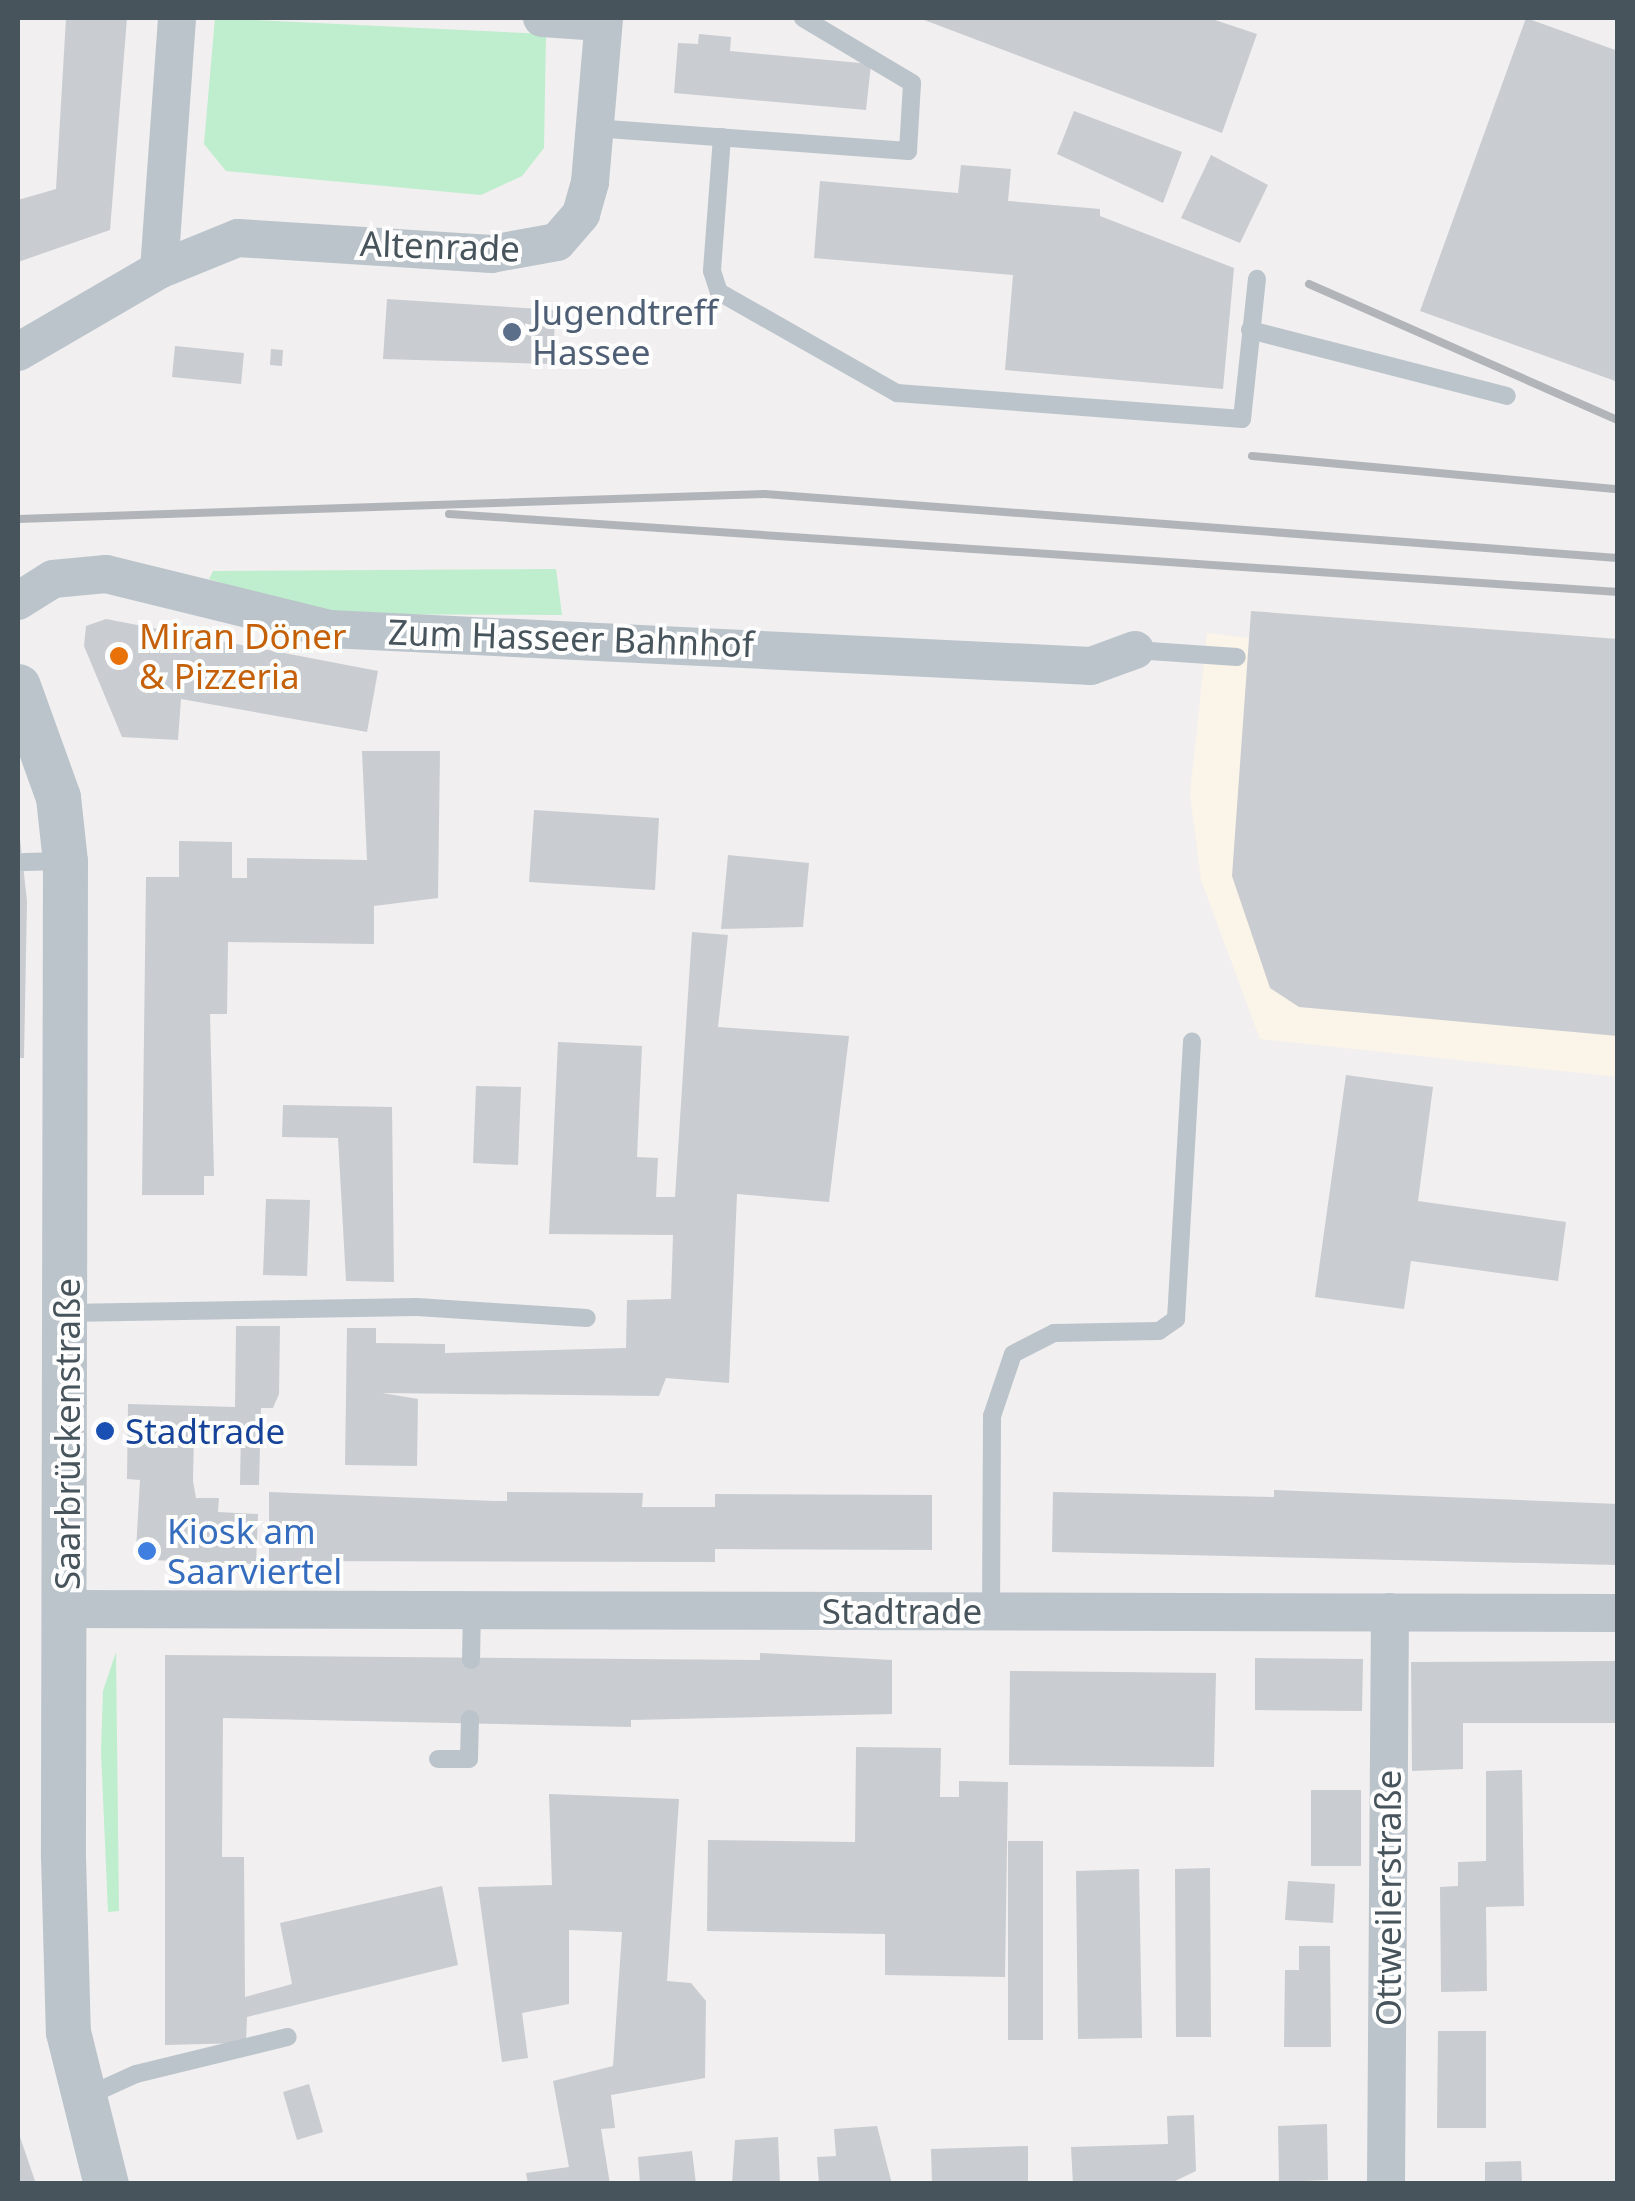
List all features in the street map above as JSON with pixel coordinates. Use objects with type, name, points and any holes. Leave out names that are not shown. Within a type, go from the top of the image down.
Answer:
[{"type":"street","points":[[159,270],[177,18]]},
{"type":"street","name":"Altenrade","points":[[18,352],[159,270],[264,236],[528,254],[557,242],[581,214],[594,128],[603,20],[542,18]]},
{"type":"street","name":"Zum Hasseer Bahnhof","points":[[18,601],[53,579],[106,574],[330,629],[1091,666],[1135,650]]},
{"type":"street","name":"Saarbrückenstraße","points":[[18,686],[58,798],[45,861],[67,1313],[63,1876],[79,2100],[106,2184]]},
{"type":"street","name":"Stadtrade","points":[[66,1609],[1618,1613]]},
{"type":"street","name":"Ottweilerstraße","points":[[1386,2184],[1390,1612]]},
{"type":"lane","points":[[594,128],[908,150],[912,84],[803,18]]},
{"type":"lane","points":[[722,137],[712,271],[719,292],[897,394],[1242,419],[1258,279]]},
{"type":"lane","points":[[1250,330],[1507,396]]},
{"type":"lane","points":[[1135,650],[1237,658]]},
{"type":"lane","points":[[990,1611],[992,1416],[1013,1354],[1054,1333],[1159,1331],[1176,1320],[1192,1041]]},
{"type":"lane","points":[[67,1313],[418,1308],[586,1318]]},
{"type":"lane","points":[[470,1660],[472,1610]]},
{"type":"lane","points":[[438,1760],[469,1759],[470,1720]]},
{"type":"lane","points":[[79,2100],[136,2074],[288,2038]]},
{"type":"shaded area","points":[[1251,611],[1617,639],[1617,1077],[1260,1039],[1201,880],[1190,794],[1207,633],[1249,638]]},
{"type":"green space","points":[[215,18],[546,34],[544,148],[522,176],[481,195],[226,171],[204,144]]},
{"type":"green space","points":[[556,569],[562,615],[324,614],[209,579],[213,571]]},
{"type":"green space","points":[[116,1652],[119,1911],[108,1912],[101,1751],[103,1691]]},
{"type":"building","points":[[66,18],[127,18],[110,230],[18,262],[18,200],[56,189]]},
{"type":"building","points":[[919,18],[1209,18],[1257,34],[1222,133]]},
{"type":"building","points":[[1526,18],[1618,51],[1618,382],[1420,311]]},
{"type":"building","points":[[699,34],[731,37],[730,51],[871,64],[866,110],[674,93],[678,43],[698,44]]},
{"type":"building","points":[[1074,111],[1182,152],[1163,203],[1057,154]]},
{"type":"building","points":[[1211,155],[1268,185],[1240,243],[1181,218]]},
{"type":"building","points":[[961,165],[1011,169],[1008,201],[1100,209],[1100,216],[1234,268],[1223,389],[1005,370],[1013,275],[814,258],[820,181],[958,193]]},
{"type":"building","points":[[387,299],[556,310],[552,364],[383,359]]},
{"type":"building","points":[[175,346],[244,353],[241,384],[172,377]]},
{"type":"building","points":[[271,349],[283,350],[282,366],[270,365]]},
{"type":"building","points":[[1251,611],[1618,639],[1618,1036],[1299,1007],[1270,988],[1232,876]]},
{"type":"building","points":[[106,619],[378,671],[367,732],[181,699],[178,740],[122,737],[84,646],[86,626]]},
{"type":"building","points":[[362,751],[440,751],[438,898],[374,906],[374,944],[228,942],[227,1014],[210,1014],[214,1176],[204,1176],[204,1195],[142,1195],[146,877],[179,877],[179,841],[232,842],[232,878],[247,878],[247,858],[367,860]]},
{"type":"building","points":[[534,810],[659,818],[655,890],[529,882]]},
{"type":"building","points":[[18,821],[27,901],[24,1058],[18,1058]]},
{"type":"building","points":[[728,855],[809,863],[803,927],[721,929]]},
{"type":"building","points":[[692,932],[728,935],[718,1027],[849,1036],[829,1202],[737,1194],[729,1383],[666,1378],[659,1396],[382,1393],[418,1399],[417,1466],[345,1465],[347,1328],[376,1328],[376,1343],[445,1344],[445,1353],[626,1348],[627,1300],[671,1299],[673,1235],[549,1234],[558,1042],[642,1046],[637,1157],[658,1158],[656,1197],[675,1197]]},
{"type":"building","points":[[1346,1075],[1433,1087],[1418,1201],[1566,1222],[1558,1281],[1411,1261],[1404,1309],[1315,1297]]},
{"type":"building","points":[[476,1086],[521,1087],[518,1165],[473,1163]]},
{"type":"building","points":[[283,1105],[392,1107],[394,1282],[346,1281],[338,1138],[282,1137]]},
{"type":"building","points":[[266,1199],[310,1200],[307,1276],[263,1275]]},
{"type":"building","points":[[236,1326],[280,1326],[279,1394],[273,1408],[261,1408],[259,1485],[240,1485],[241,1430],[194,1429],[193,1481],[196,1498],[219,1498],[218,1512],[258,1514],[256,1564],[150,1560],[136,1550],[140,1480],[127,1479],[128,1404],[235,1407]]},
{"type":"building","points":[[1274,1490],[1618,1504],[1618,1565],[1052,1552],[1053,1492],[1274,1497]]},
{"type":"building","points":[[269,1492],[495,1501],[507,1501],[507,1492],[643,1493],[642,1507],[715,1507],[715,1494],[932,1495],[932,1550],[715,1549],[715,1562],[269,1561]]},
{"type":"building","points":[[760,1653],[892,1660],[892,1714],[631,1720],[631,1727],[223,1718],[222,1857],[244,1857],[245,1997],[292,1984],[280,1923],[442,1886],[458,1965],[247,2017],[246,2043],[165,2045],[165,1655],[760,1660]]},
{"type":"building","points":[[1255,1658],[1363,1659],[1362,1711],[1255,1710]]},
{"type":"building","points":[[1618,1661],[1618,1723],[1463,1723],[1463,1769],[1412,1771],[1411,1662]]},
{"type":"building","points":[[1010,1671],[1216,1673],[1214,1767],[1009,1765]]},
{"type":"building","points":[[856,1747],[941,1748],[940,1797],[959,1797],[959,1781],[1008,1782],[1005,1977],[885,1975],[885,1934],[707,1931],[708,1840],[855,1842]]},
{"type":"building","points":[[1522,1770],[1524,1906],[1486,1907],[1487,1991],[1441,1992],[1440,1887],[1458,1886],[1458,1862],[1486,1861],[1486,1771]]},
{"type":"building","points":[[1311,1790],[1361,1790],[1361,1866],[1311,1866]]},
{"type":"building","points":[[549,1794],[679,1799],[667,1981],[691,1983],[706,2001],[705,2078],[611,2095],[615,2128],[601,2129],[610,2184],[528,2184],[526,2173],[569,2167],[553,2081],[613,2066],[622,1932],[569,1930],[569,2004],[522,2013],[528,2058],[502,2062],[478,1887],[552,1885]]},
{"type":"building","points":[[1008,1841],[1043,1841],[1043,2040],[1008,2040]]},
{"type":"building","points":[[1210,1868],[1211,2037],[1176,2037],[1175,1869]]},
{"type":"building","points":[[1139,1869],[1142,2038],[1078,2039],[1076,1871]]},
{"type":"building","points":[[1288,1881],[1335,1884],[1333,1923],[1285,1920]]},
{"type":"building","points":[[1299,1946],[1330,1946],[1331,2047],[1284,2047],[1285,1970],[1299,1970]]},
{"type":"building","points":[[1438,2031],[1486,2031],[1486,2128],[1437,2128]]},
{"type":"building","points":[[309,2084],[323,2132],[297,2140],[283,2092]]},
{"type":"building","points":[[1194,2115],[1196,2171],[1169,2184],[1073,2184],[1071,2147],[1168,2144],[1167,2116]]},
{"type":"building","points":[[1327,2124],[1328,2180],[1279,2182],[1278,2126]]},
{"type":"building","points":[[877,2126],[892,2184],[819,2184],[817,2157],[836,2156],[834,2129]]},
{"type":"building","points":[[18,2131],[36,2184],[18,2184]]},
{"type":"building","points":[[778,2137],[780,2184],[732,2184],[735,2140]]},
{"type":"building","points":[[1028,2146],[1028,2184],[932,2184],[931,2149]]},
{"type":"building","points":[[692,2151],[696,2184],[640,2184],[638,2157]]},
{"type":"building","points":[[1521,2161],[1522,2184],[1485,2184],[1485,2162]]},
{"type":"railway","points":[[1309,284],[1618,420]]},
{"type":"railway","points":[[1252,456],[1618,489]]},
{"type":"railway","points":[[18,519],[765,494],[1618,558]]},
{"type":"railway","points":[[449,514],[1618,592]]},
{"type":"place","name":"Jugendtreff Hassee","points":[[512,332]]},
{"type":"place","name":"Miran Döner & Pizzeria","points":[[119,656]]},
{"type":"place","name":"Stadtrade","points":[[105,1431]]},
{"type":"place","name":"Kiosk am Saarviertel","points":[[147,1551]]}]
